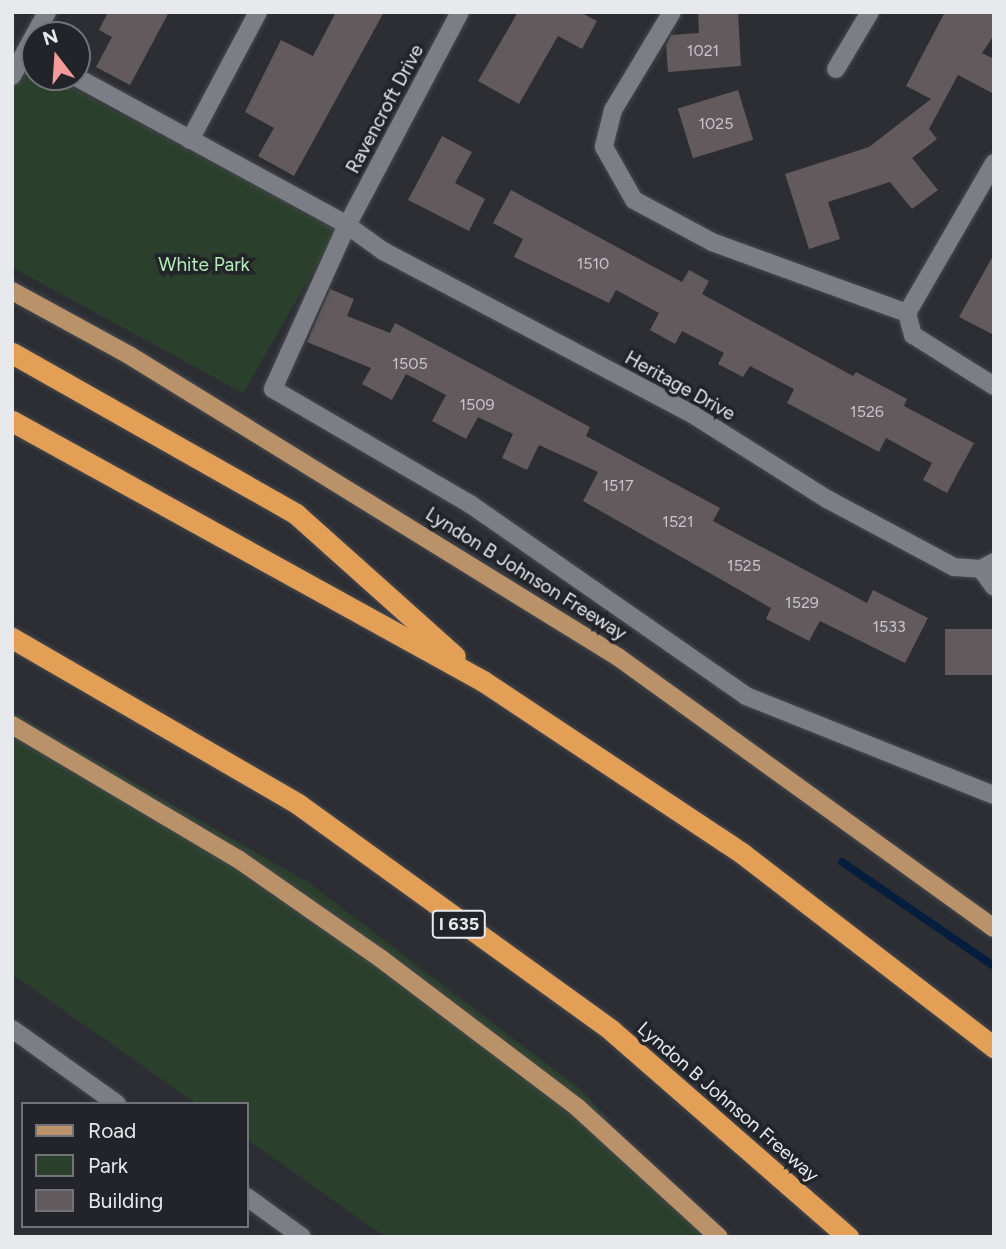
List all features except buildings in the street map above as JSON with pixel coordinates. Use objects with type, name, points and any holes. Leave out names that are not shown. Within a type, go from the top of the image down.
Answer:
[{"type":"highway","points":[[12,353],[296,514],[483,681]]},
{"type":"highway","points":[[12,421],[483,681],[743,854],[994,1047]]},
{"type":"highway","name":"Lyndon B Johnson Freeway","points":[[12,638],[298,804],[611,1030],[848,1237]]},
{"type":"main road","name":"Lyndon B Johnson Freeway","points":[[12,291],[129,355],[618,657],[994,928]]},
{"type":"main road","points":[[12,725],[238,859],[380,958],[578,1108],[719,1237]]},
{"type":"street","points":[[190,140],[258,12]]},
{"type":"street","name":"Ravencroft Drive","points":[[460,12],[347,225],[273,389],[470,504],[746,696],[994,794]]},
{"type":"street","points":[[671,12],[613,110],[604,147],[634,200],[712,242],[906,313]]},
{"type":"street","points":[[836,69],[870,12]]},
{"type":"street","points":[[12,76],[21,57]]},
{"type":"street","name":"Heritage Drive","points":[[91,85],[347,225],[383,251],[692,414],[827,499],[954,567],[988,566]]},
{"type":"street","points":[[994,163],[906,313],[913,335],[994,386]]},
{"type":"street","points":[[988,566],[994,587]]},
{"type":"street","points":[[12,1029],[114,1102]]},
{"type":"street","points":[[248,1198],[302,1237]]},
{"type":"green space","name":"White Park","points":[[21,72],[21,91],[78,91],[337,230],[243,393],[12,267],[12,88]]},
{"type":"green space","points":[[12,712],[309,883],[585,1093],[705,1237],[385,1237],[248,1140],[248,1102],[194,1102],[12,974]]},
{"type":"waterway","points":[[842,862],[994,966]]}]
